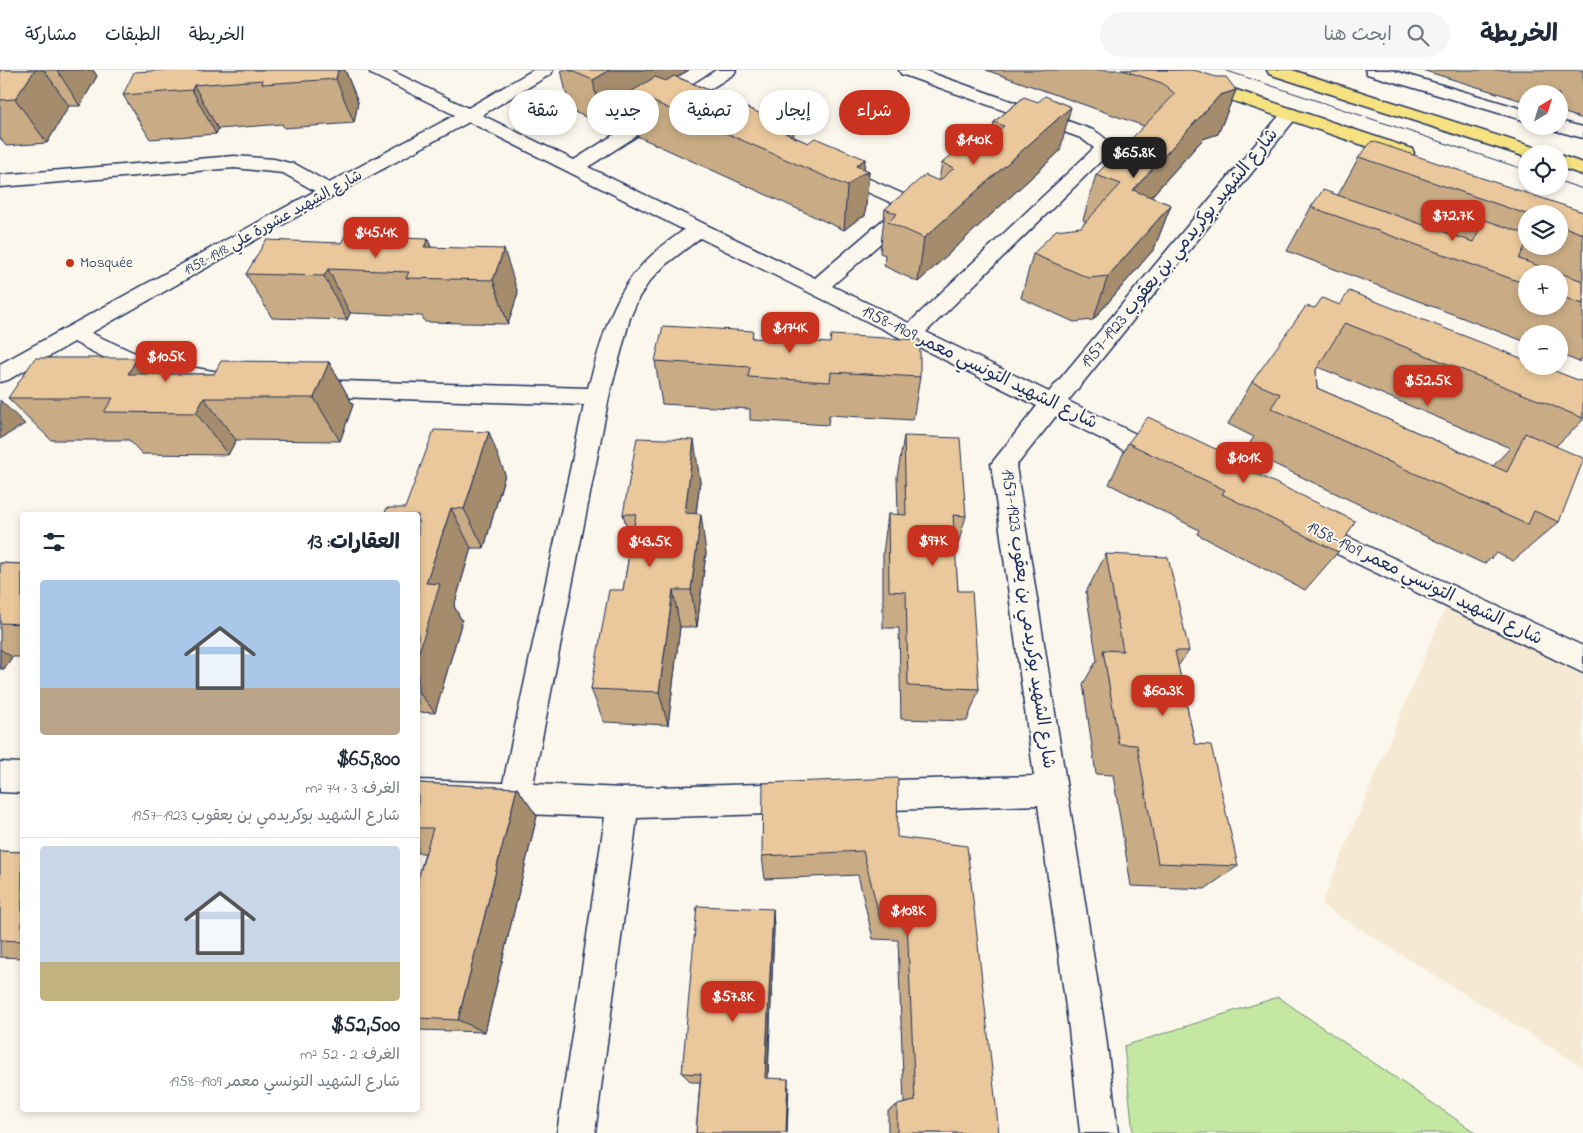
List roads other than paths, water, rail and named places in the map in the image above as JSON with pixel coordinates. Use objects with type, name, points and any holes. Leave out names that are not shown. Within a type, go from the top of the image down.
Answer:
[{"type":"main road","points":[[1160,70],[1422,159]]},
{"type":"main road","points":[[1275,70],[1518,148]]},
{"type":"main road","points":[[1568,164],[1583,169]]},
{"type":"street","name":"شارع الشهيد التونسي معمر 1909-1958","points":[[377,70],[1177,466]]},
{"type":"street","name":"شارع الشهيد عشورة علي 1918-1958","points":[[0,374],[328,191],[469,115],[545,70]]},
{"type":"street","points":[[696,90],[728,70]]},
{"type":"street","points":[[907,70],[1014,117],[1087,134],[1097,140],[1104,148],[911,334]]},
{"type":"street","points":[[1373,70],[1518,114]]},
{"type":"street","points":[[575,167],[669,107]]},
{"type":"street","name":"شارع الشهيد بوكريدمي بن يعقوب 1923-1957","points":[[1099,1133],[1087,1029],[1003,464],[1290,114]]},
{"type":"street","points":[[1568,129],[1583,133]]},
{"type":"street","points":[[813,161],[912,205]]},
{"type":"street","points":[[0,181],[234,162],[274,165],[290,169],[309,178],[328,191]]},
{"type":"street","points":[[817,287],[926,192]]},
{"type":"street","points":[[515,799],[560,571],[598,397],[619,318],[629,296],[642,277],[658,260],[697,230]]},
{"type":"street","points":[[73,332],[126,358],[196,376],[241,382]]},
{"type":"street","points":[[286,387],[598,397]]},
{"type":"street","name":"شارع الشهيد التونسي معمر 1909-1958","points":[[1292,520],[1583,660]]},
{"type":"street","points":[[0,777],[20,778]]},
{"type":"street","points":[[420,795],[623,803],[1052,790]]},
{"type":"street","points":[[576,1133],[623,803]]},
{"type":"tram line","points":[[1224,70],[1518,167]]},
{"type":"tram line","points":[[1568,184],[1583,189]]},
{"type":"place","name":"Mosquée","points":[[70,263]]}]
